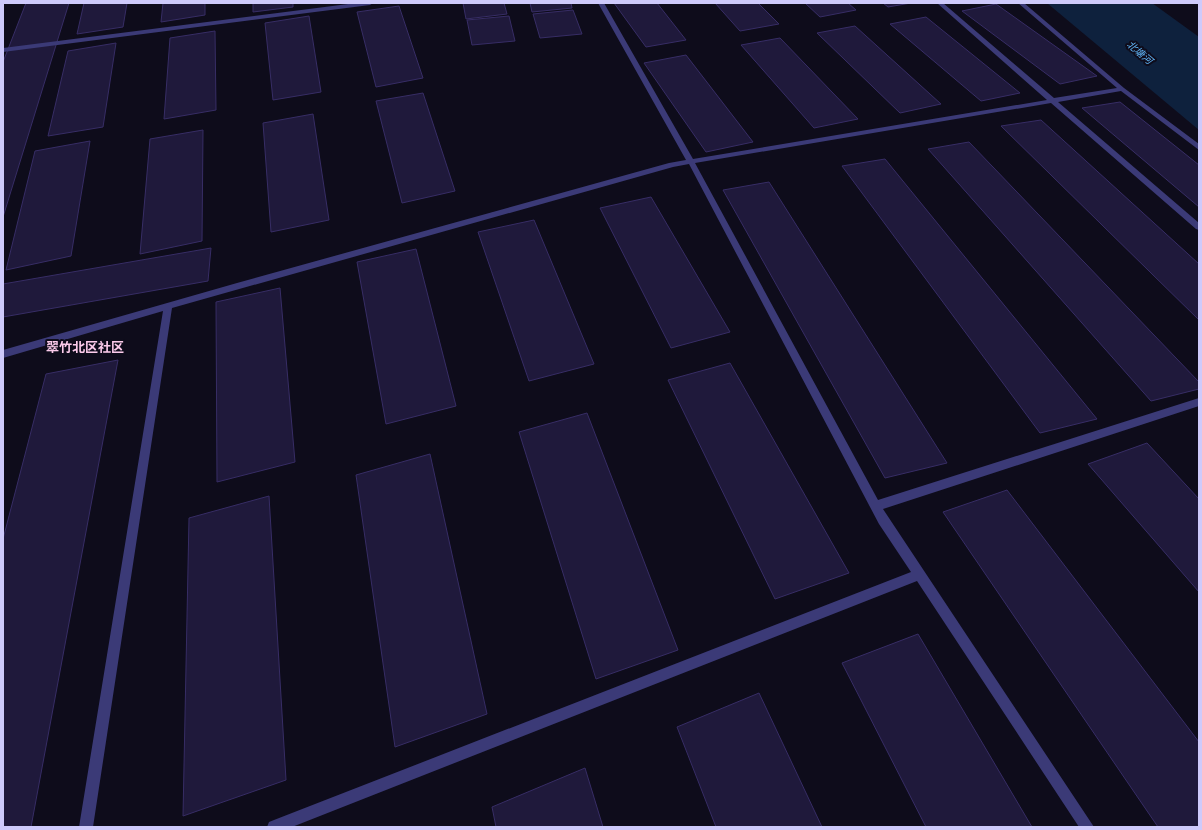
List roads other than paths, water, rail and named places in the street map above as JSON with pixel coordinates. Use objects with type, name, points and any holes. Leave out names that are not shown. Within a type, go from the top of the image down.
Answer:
[{"type":"lane","points":[[3,50],[370,3]]},
{"type":"lane","points":[[601,3],[691,162],[883,520],[1087,827]]},
{"type":"lane","points":[[940,3],[1199,228]]},
{"type":"lane","points":[[1021,3],[1122,89],[1199,148]]},
{"type":"lane","points":[[3,354],[168,306],[665,167],[1122,89]]},
{"type":"lane","points":[[86,827],[168,306]]},
{"type":"lane","points":[[876,506],[1199,402]]},
{"type":"lane","points":[[274,827],[919,574]]},
{"type":"water","name":"北塘河","points":[[1047,3],[1152,3],[1199,37],[1199,130]]},
{"type":"district","name":"翠竹北区社区","points":[[85,347]]}]
